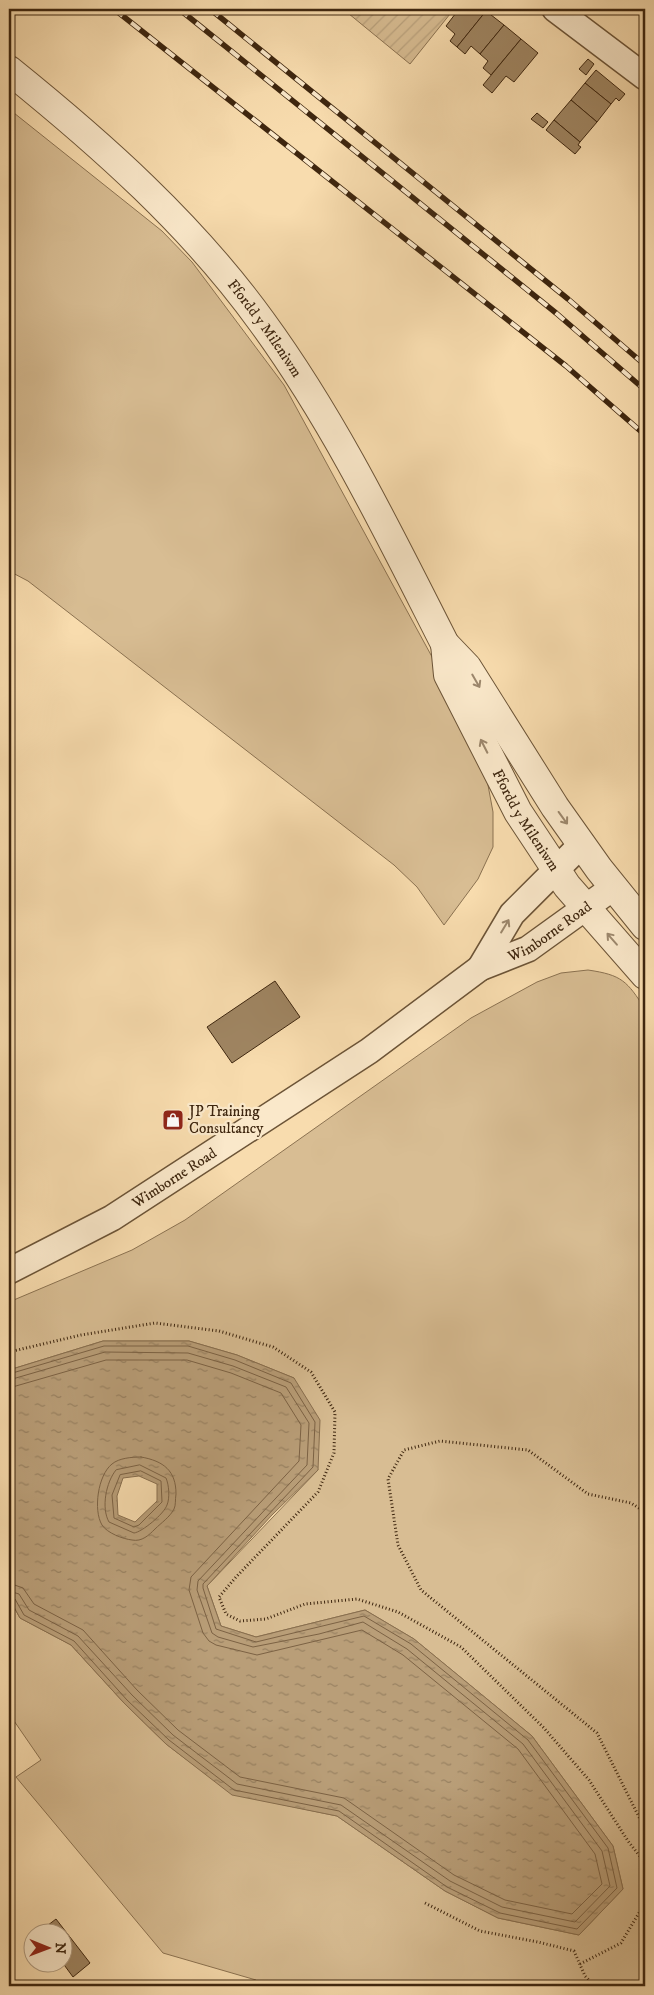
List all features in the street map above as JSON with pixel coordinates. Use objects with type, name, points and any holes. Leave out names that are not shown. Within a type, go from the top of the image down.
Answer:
[{"type":"street","points":[[555,9],[645,77]]},
{"type":"street","name":"Ffordd y Mileniwm","points":[[9,70],[57,108],[139,182],[196,241],[262,322],[305,384],[340,444],[445,644],[467,667],[554,807],[645,926]]},
{"type":"street","name":"Ffordd y Mileniwm","points":[[445,644],[448,675],[518,812],[556,870],[586,908],[645,975]]},
{"type":"street","name":"Wimborne Road","points":[[480,968],[512,914],[582,844]]},
{"type":"street","name":"Wimborne Road","points":[[9,1271],[112,1218],[241,1136],[369,1051],[480,968],[528,949],[614,887]]},
{"type":"path","points":[[9,1352],[81,1335],[155,1323],[219,1331],[273,1347],[311,1372],[335,1412],[334,1453],[318,1492],[219,1597],[226,1614],[240,1621],[266,1620],[305,1604],[357,1599],[398,1612],[461,1647],[544,1728],[590,1780],[628,1841],[645,1863]]},
{"type":"path","points":[[645,1512],[631,1503],[588,1494],[528,1450],[440,1441],[404,1450],[388,1478],[398,1545],[421,1590],[597,1733],[645,1828]]},
{"type":"path","points":[[580,1964],[622,1943],[645,1903]]},
{"type":"path","points":[[425,1904],[480,1931],[574,1951],[585,1976],[595,1986]]},
{"type":"shaded area","points":[[343,9],[454,9],[410,64]]},
{"type":"shaded area","points":[[9,109],[162,231],[192,262],[284,385],[437,666],[485,769],[493,812],[493,847],[478,879],[444,925],[417,887],[394,865],[28,581],[9,571]]},
{"type":"shaded area","points":[[588,970],[609,974],[623,981],[645,1009],[645,1986],[255,1986],[256,1980],[163,1953],[16,1777],[41,1760],[12,1718],[9,1720],[9,1598],[20,1618],[71,1645],[124,1703],[166,1744],[232,1794],[337,1816],[445,1891],[498,1918],[579,1935],[623,1889],[613,1846],[532,1736],[414,1639],[365,1610],[256,1637],[221,1626],[207,1586],[318,1470],[294,1378],[237,1355],[189,1341],[103,1341],[9,1370],[9,1302],[132,1250],[185,1220],[471,1018],[537,982],[561,973]]},
{"type":"water","points":[[103,1341],[189,1341],[237,1355],[294,1378],[320,1420],[318,1470],[272,1515],[207,1586],[221,1626],[256,1637],[365,1610],[414,1639],[532,1736],[613,1846],[623,1889],[579,1935],[498,1918],[445,1891],[337,1816],[232,1795],[166,1744],[124,1703],[71,1645],[20,1618],[9,1598],[9,1370]],"holes":[[[139,1476],[157,1484],[157,1501],[135,1522],[118,1515],[117,1496],[123,1478]]]},
{"type":"building","points":[[459,9],[486,11],[457,47],[450,41],[455,34],[446,26]]},
{"type":"building","points":[[486,11],[504,25],[480,54],[471,46],[465,54],[457,47]]},
{"type":"building","points":[[504,25],[521,39],[491,75],[483,68],[488,61],[480,54]]},
{"type":"building","points":[[521,39],[538,53],[514,82],[506,76],[492,93],[483,85]]},
{"type":"building","points":[[588,59],[594,64],[586,75],[579,69]]},
{"type":"building","points":[[596,70],[625,94],[619,101],[616,98],[611,104],[585,83]]},
{"type":"building","points":[[585,83],[611,104],[597,122],[571,100]]},
{"type":"building","points":[[571,100],[597,122],[580,142],[554,120]]},
{"type":"building","points":[[537,113],[548,122],[543,128],[531,119]]},
{"type":"building","points":[[554,120],[580,142],[578,145],[581,147],[575,154],[546,130]]},
{"type":"building","points":[[275,981],[300,1017],[232,1063],[207,1027]]},
{"type":"building","points":[[72,1940],[90,1963],[73,1977],[69,1972],[72,1972]]},
{"type":"railway","points":[[114,9],[566,366],[645,435]]},
{"type":"railway","points":[[179,9],[556,313],[645,390]]},
{"type":"railway","points":[[210,9],[568,299],[645,365]]},
{"type":"place","name":"JP Training Consultancy","points":[[173,1120]]}]
